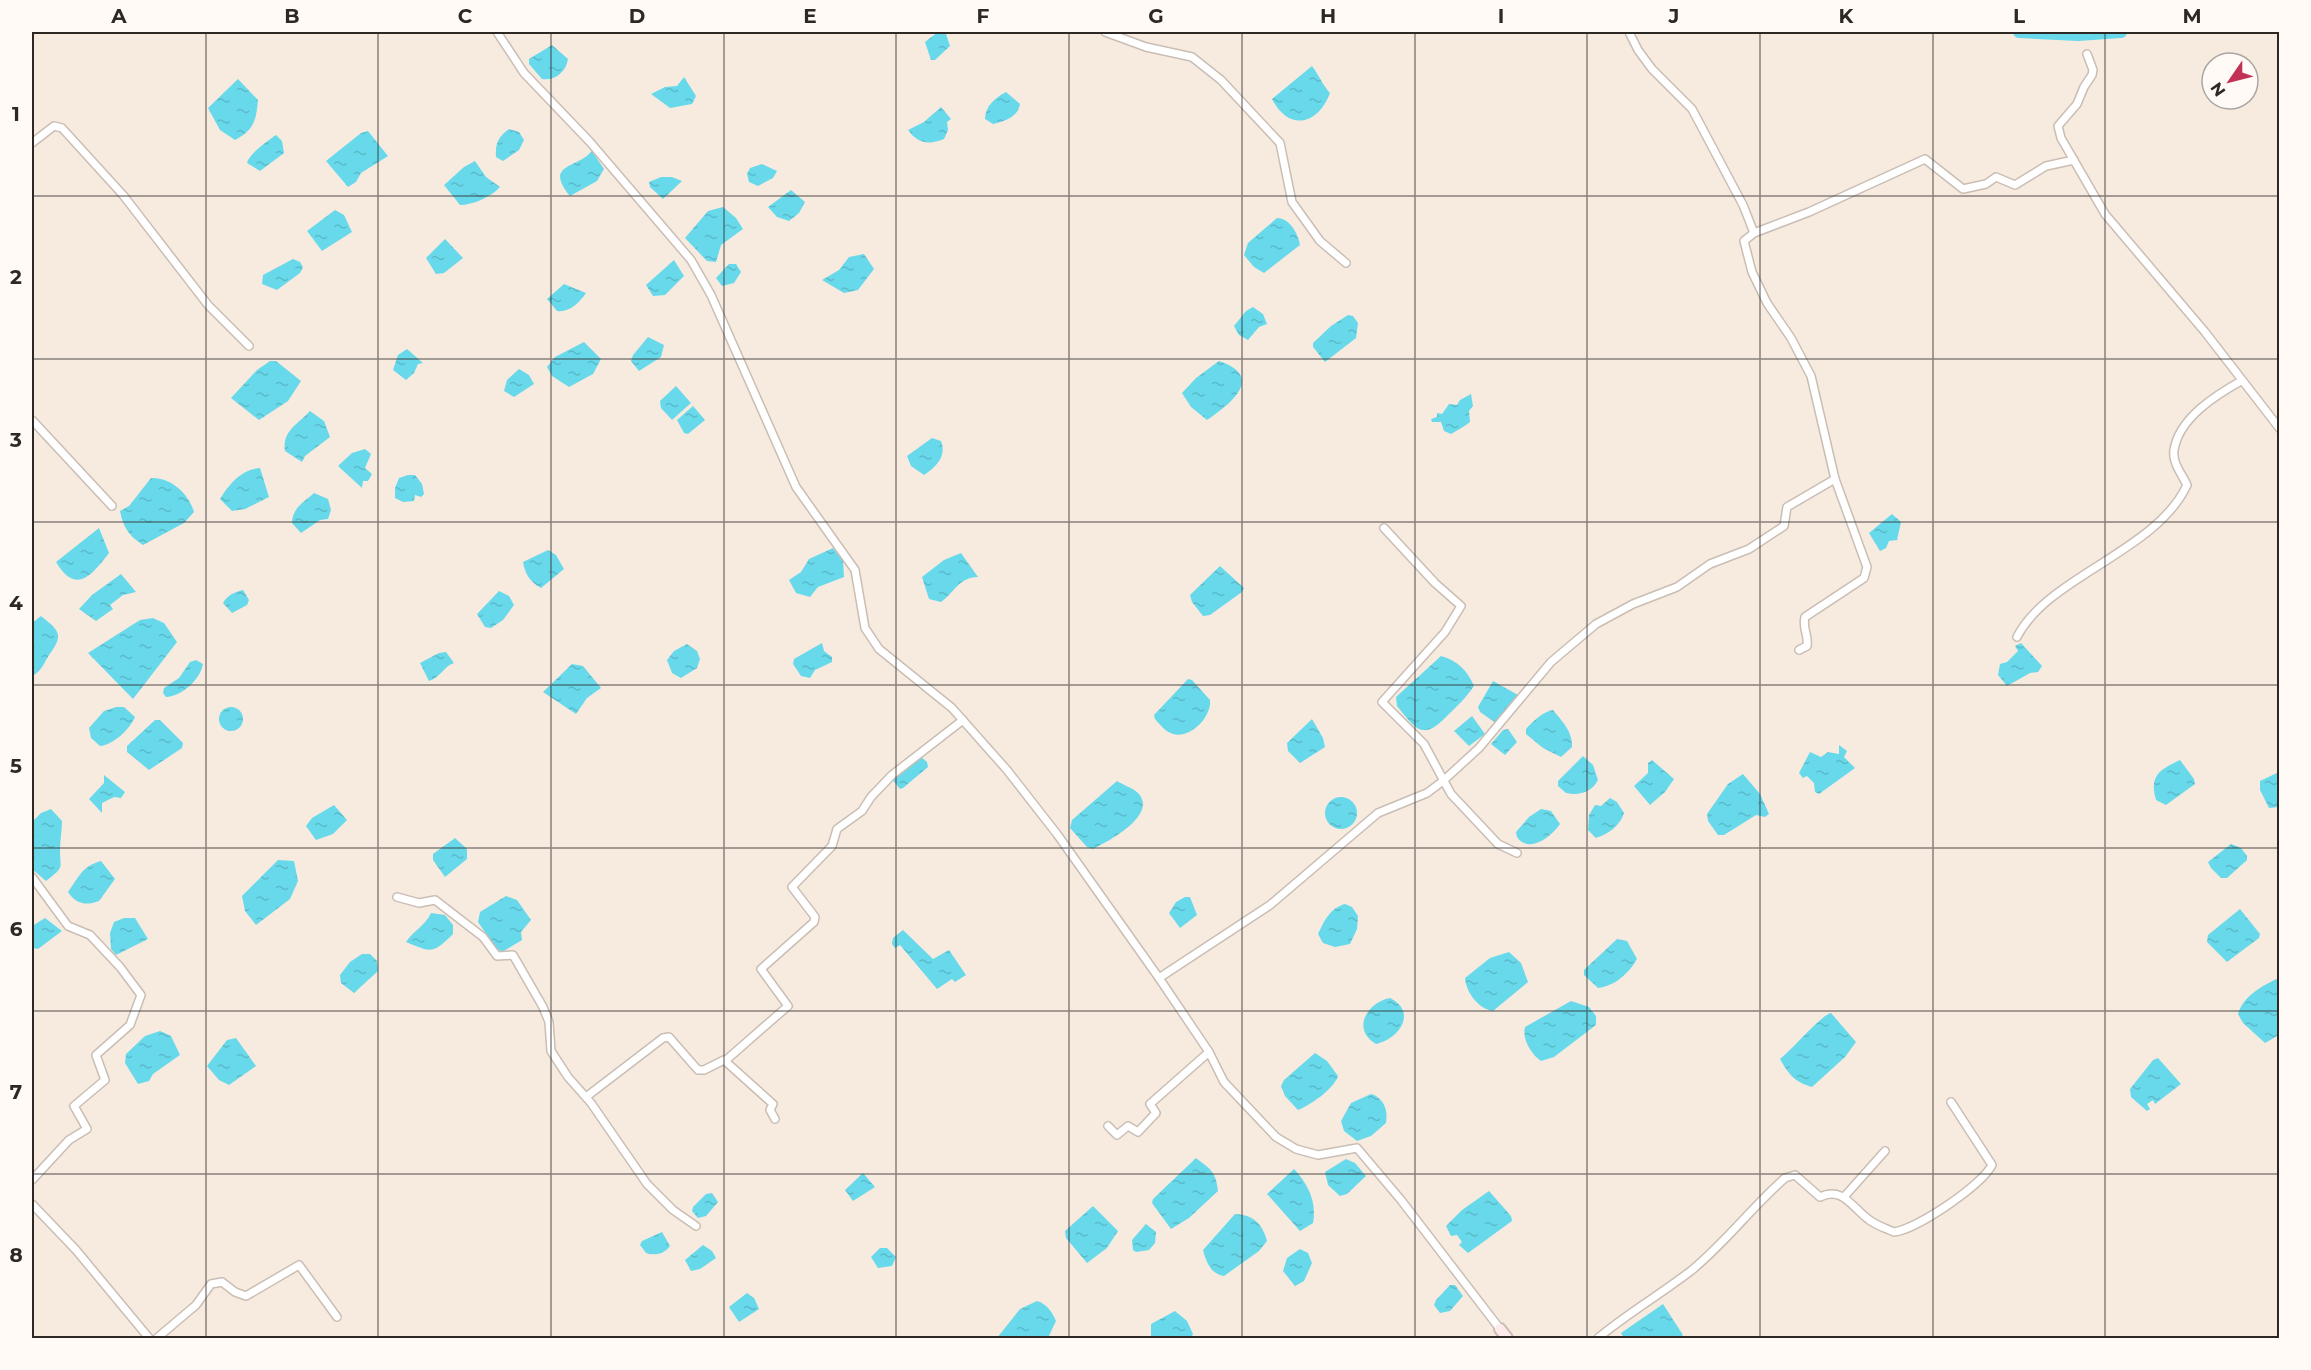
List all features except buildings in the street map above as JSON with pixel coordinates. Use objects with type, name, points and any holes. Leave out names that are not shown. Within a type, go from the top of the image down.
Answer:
[{"type":"street","points":[[497,32],[524,73],[598,150],[691,261],[711,295],[796,487],[855,570],[865,628],[879,649],[952,708],[1007,770],[1057,834],[1159,978],[1209,1052],[1224,1082],[1276,1137],[1296,1149],[1318,1155],[1357,1148],[1401,1200],[1507,1338]]},
{"type":"street","points":[[1105,32],[1146,47],[1192,57],[1221,80],[1280,143],[1292,202],[1320,241],[1346,264]]},
{"type":"street","points":[[1629,32],[1638,50],[1652,69],[1692,109],[1743,205],[1754,233]]},
{"type":"street","points":[[2087,54],[2093,70],[2092,75],[2077,104],[2058,126],[2061,138],[2105,214],[2205,332],[2280,429]]},
{"type":"street","points":[[32,143],[54,126],[62,128],[123,195],[208,305],[249,346]]},
{"type":"street","points":[[1800,650],[1806,646],[1808,639],[1802,628],[1805,617],[1864,578],[1867,567],[1835,479],[1811,376],[1752,272],[1744,242],[1754,233],[1809,212],[1925,159],[1963,189],[1986,184],[1996,177],[2015,185],[2046,166],[2074,160]]},
{"type":"street","points":[[2017,637],[2026,620],[2153,526],[2174,504],[2187,485],[2177,468],[2174,450],[2184,428],[2217,394],[2241,381]]},
{"type":"street","points":[[32,420],[112,506]]},
{"type":"street","points":[[1159,978],[1270,905],[1378,813],[1427,793],[1443,781],[1479,748],[1551,662],[1596,624],[1633,604],[1677,587],[1710,564],[1749,549],[1784,526],[1787,507],[1835,479]]},
{"type":"street","points":[[1384,528],[1461,606],[1445,632],[1382,702],[1424,744],[1450,794],[1498,844],[1517,853]]},
{"type":"street","points":[[586,1097],[663,1038],[669,1037],[678,1044],[700,1071],[720,1061],[725,1061],[789,1006],[761,969],[814,922],[815,917],[792,887],[832,846],[837,830],[862,811],[871,797],[892,775],[963,720]]},
{"type":"street","points":[[32,877],[68,926],[90,935],[120,967],[141,995],[130,1025],[96,1055],[105,1080],[74,1106],[87,1129],[69,1140],[32,1180]]},
{"type":"street","points":[[397,897],[420,903],[435,900],[483,937],[497,956],[513,955],[549,1022],[551,1051],[568,1077],[586,1097],[648,1184],[673,1210],[696,1226]]},
{"type":"street","points":[[1108,1126],[1117,1135],[1128,1126],[1138,1132],[1156,1113],[1150,1104],[1209,1052]]},
{"type":"street","points":[[725,1061],[773,1104],[770,1110],[775,1119]]},
{"type":"street","points":[[1598,1338],[1631,1311],[1658,1295],[1691,1270],[1728,1238],[1785,1178],[1795,1175],[1820,1197],[1829,1193],[1841,1194],[1869,1220],[1897,1232],[1950,1204],[1970,1188],[1992,1165],[1951,1102]]},
{"type":"street","points":[[1844,1197],[1885,1151]]},
{"type":"street","points":[[32,1204],[76,1250],[149,1338]]},
{"type":"street","points":[[157,1338],[196,1305],[211,1284],[222,1282],[235,1293],[246,1296],[299,1265],[304,1267],[317,1292],[337,1317]]},
{"type":"water","points":[[938,32],[946,34],[950,46],[935,60],[931,60],[925,42]]},
{"type":"water","points":[[552,45],[568,59],[567,64],[555,77],[542,79],[529,64],[529,59]]},
{"type":"water","points":[[1312,66],[1330,93],[1325,104],[1311,118],[1295,120],[1279,110],[1272,99]]},
{"type":"water","points":[[684,77],[696,96],[692,104],[670,108],[651,94],[665,87],[677,86]]},
{"type":"water","points":[[238,79],[258,100],[253,124],[235,140],[220,130],[208,108]]},
{"type":"water","points":[[1006,92],[1020,104],[1019,108],[1010,118],[993,124],[985,119],[987,110]]},
{"type":"water","points":[[941,107],[951,119],[947,122],[948,130],[944,139],[933,142],[920,141],[908,130],[924,122]]},
{"type":"water","points":[[509,129],[519,132],[524,140],[519,150],[503,161],[496,157],[496,148],[502,135]]},
{"type":"water","points":[[368,131],[388,156],[361,173],[356,182],[348,187],[326,161],[361,133]]},
{"type":"water","points":[[276,135],[282,141],[284,153],[260,171],[247,163],[248,159],[263,144]]},
{"type":"water","points":[[592,151],[604,169],[597,181],[570,196],[560,178],[562,172]]},
{"type":"water","points":[[475,161],[486,177],[500,187],[481,200],[460,205],[444,185],[464,167]]},
{"type":"water","points":[[762,164],[777,171],[773,178],[758,186],[749,182],[747,174],[750,168]]},
{"type":"water","points":[[661,177],[672,177],[682,181],[663,199],[650,187],[649,182]]},
{"type":"water","points":[[791,190],[805,202],[799,213],[789,221],[777,217],[768,207]]},
{"type":"water","points":[[723,207],[736,218],[743,229],[721,245],[716,262],[707,261],[685,238],[708,211]]},
{"type":"water","points":[[335,210],[344,215],[352,232],[322,251],[307,231]]},
{"type":"water","points":[[1277,218],[1289,224],[1300,245],[1264,273],[1254,267],[1244,255],[1248,243]]},
{"type":"water","points":[[445,239],[463,258],[444,273],[436,274],[426,258]]},
{"type":"water","points":[[864,254],[874,269],[858,290],[844,293],[822,280],[839,270],[849,257]]},
{"type":"water","points":[[293,259],[300,262],[303,267],[300,273],[277,290],[262,284],[263,275]]},
{"type":"water","points":[[674,260],[684,276],[665,295],[653,296],[646,285]]},
{"type":"water","points":[[729,264],[736,264],[741,272],[734,283],[722,286],[716,278]]},
{"type":"water","points":[[564,284],[586,293],[570,309],[557,311],[547,299]]},
{"type":"water","points":[[1253,307],[1263,314],[1267,324],[1259,327],[1248,340],[1239,335],[1234,326],[1246,311]]},
{"type":"water","points":[[1348,315],[1353,316],[1358,323],[1356,338],[1325,362],[1313,347],[1313,343],[1331,326]]},
{"type":"water","points":[[648,337],[664,345],[661,357],[639,371],[631,361],[633,355]]},
{"type":"water","points":[[584,342],[601,359],[593,374],[569,387],[552,376],[547,367],[555,357]]},
{"type":"water","points":[[407,349],[423,363],[418,364],[414,373],[406,380],[393,370],[398,355]]},
{"type":"water","points":[[270,361],[276,361],[301,381],[288,401],[259,420],[231,398],[257,370]]},
{"type":"water","points":[[1219,361],[1233,367],[1240,375],[1242,382],[1233,399],[1207,420],[1191,407],[1182,393],[1196,378]]},
{"type":"water","points":[[519,369],[529,375],[534,384],[514,397],[504,391],[507,380]]},
{"type":"water","points":[[676,386],[691,403],[672,420],[661,408],[660,401]]},
{"type":"water","points":[[1471,394],[1473,406],[1469,411],[1470,422],[1468,424],[1451,434],[1444,431],[1441,422],[1432,422],[1431,419],[1437,417],[1437,413],[1442,414],[1449,404],[1457,405],[1460,400]]},
{"type":"water","points":[[693,406],[705,420],[688,434],[684,433],[677,420]]},
{"type":"water","points":[[310,411],[324,421],[330,437],[305,456],[302,462],[285,451],[285,444],[288,433]]},
{"type":"water","points":[[932,438],[941,441],[943,452],[936,465],[924,475],[911,466],[907,456]]},
{"type":"water","points":[[365,449],[371,454],[365,468],[372,474],[368,481],[363,481],[362,488],[338,466],[352,453]]},
{"type":"water","points":[[260,468],[269,497],[245,509],[232,511],[220,499],[242,474]]},
{"type":"water","points":[[415,475],[422,484],[424,494],[421,497],[415,495],[414,501],[403,502],[395,498],[395,488],[399,478]]},
{"type":"water","points":[[151,478],[165,480],[178,488],[192,505],[194,512],[184,523],[143,545],[127,531],[120,511],[129,506]]},
{"type":"water","points":[[314,493],[328,499],[331,510],[328,519],[320,520],[301,533],[292,523],[294,513]]},
{"type":"water","points":[[1892,514],[1901,522],[1897,540],[1889,541],[1886,548],[1880,551],[1869,533]]},
{"type":"water","points":[[99,528],[109,553],[90,575],[77,580],[70,578],[56,562]]},
{"type":"water","points":[[833,548],[843,561],[844,577],[818,587],[810,597],[796,593],[789,580],[801,572],[809,559]]},
{"type":"water","points":[[548,550],[556,555],[564,569],[541,588],[529,577],[523,562]]},
{"type":"water","points":[[961,553],[978,577],[961,583],[941,602],[929,599],[922,577],[944,560]]},
{"type":"water","points":[[1220,566],[1244,588],[1242,592],[1210,615],[1203,616],[1192,602],[1190,595]]},
{"type":"water","points":[[121,574],[136,592],[123,595],[110,605],[113,609],[96,621],[79,609],[92,595]]},
{"type":"water","points":[[243,590],[249,600],[247,605],[232,613],[223,603],[231,594]]},
{"type":"water","points":[[499,591],[509,596],[514,605],[503,620],[491,628],[485,627],[477,614]]},
{"type":"water","points":[[41,616],[56,630],[58,638],[43,666],[34,675],[32,673],[32,623]]},
{"type":"water","points":[[153,618],[164,623],[177,642],[133,699],[88,653],[140,620]]},
{"type":"water","points":[[822,643],[824,651],[832,657],[832,662],[815,670],[810,678],[801,676],[793,664],[794,659]]},
{"type":"water","points":[[2021,643],[2042,666],[2038,672],[2030,673],[2007,686],[1998,675],[2000,664],[2007,662],[2018,651],[2015,646]]},
{"type":"water","points":[[687,644],[697,651],[700,659],[697,668],[681,678],[672,673],[667,660],[674,651]]},
{"type":"water","points":[[446,652],[454,663],[429,681],[420,663],[439,653]]},
{"type":"water","points":[[1441,656],[1461,667],[1474,686],[1438,725],[1431,729],[1419,729],[1397,706],[1396,697]]},
{"type":"water","points":[[196,660],[203,664],[194,681],[178,694],[166,697],[163,693],[164,688],[179,678],[190,662]]},
{"type":"water","points":[[572,664],[583,666],[601,688],[587,698],[576,714],[543,692]]},
{"type":"water","points":[[1188,679],[1192,680],[1210,700],[1210,706],[1204,719],[1193,730],[1180,735],[1173,734],[1161,726],[1154,715]]},
{"type":"water","points":[[1493,681],[1518,695],[1496,723],[1480,712],[1478,707]]},
{"type":"water","points":[[124,707],[135,717],[120,736],[100,746],[91,738],[89,728],[104,711]]},
{"type":"water","points":[[231,707],[239,711],[243,719],[239,727],[231,731],[223,727],[219,719],[223,711]]},
{"type":"water","points":[[1553,710],[1571,736],[1572,747],[1561,757],[1543,748],[1526,734],[1526,729],[1535,720]]},
{"type":"water","points":[[1472,716],[1485,734],[1469,746],[1454,731]]},
{"type":"water","points":[[1312,719],[1323,738],[1325,747],[1300,763],[1288,751],[1287,743]]},
{"type":"water","points":[[155,720],[160,720],[183,743],[182,748],[149,770],[127,752],[127,746]]},
{"type":"water","points":[[1508,729],[1517,742],[1505,755],[1491,744],[1503,730]]},
{"type":"water","points":[[1839,745],[1847,751],[1844,757],[1855,768],[1819,794],[1815,792],[1814,783],[1807,776],[1803,778],[1799,773],[1810,752],[1821,757],[1828,752],[1839,754]]},
{"type":"water","points":[[920,756],[927,762],[928,767],[900,789],[891,778]]},
{"type":"water","points":[[1583,756],[1593,765],[1598,780],[1592,788],[1585,792],[1566,793],[1558,786],[1558,781]]},
{"type":"water","points":[[1652,760],[1674,779],[1665,792],[1650,805],[1634,786],[1648,773],[1648,763]]},
{"type":"water","points":[[2180,760],[2194,779],[2195,784],[2166,805],[2156,800],[2155,779],[2166,767]]},
{"type":"water","points":[[2279,772],[2279,807],[2269,808],[2260,790],[2260,781]]},
{"type":"water","points":[[1743,774],[1760,794],[1769,814],[1765,817],[1756,815],[1724,835],[1718,835],[1708,821],[1707,814],[1728,784]]},
{"type":"water","points":[[104,775],[125,792],[121,798],[114,797],[102,803],[102,813],[89,799],[104,783]]},
{"type":"water","points":[[1117,781],[1138,793],[1143,801],[1142,810],[1137,819],[1119,834],[1093,849],[1087,847],[1070,828],[1072,820]]},
{"type":"water","points":[[1341,797],[1353,801],[1357,813],[1353,825],[1341,829],[1329,825],[1325,813],[1329,801]]},
{"type":"water","points":[[1610,798],[1617,802],[1624,813],[1620,822],[1613,829],[1596,838],[1588,830],[1589,815],[1595,805],[1601,806]]},
{"type":"water","points":[[334,805],[347,820],[333,834],[316,840],[306,826],[312,818]]},
{"type":"water","points":[[51,809],[62,821],[61,865],[59,870],[46,881],[32,869],[32,822],[41,813]]},
{"type":"water","points":[[1541,809],[1551,811],[1560,824],[1540,842],[1528,844],[1522,842],[1516,832],[1529,817]]},
{"type":"water","points":[[455,838],[467,849],[467,859],[445,877],[433,860],[433,854]]},
{"type":"water","points":[[2231,844],[2241,848],[2247,860],[2227,878],[2221,878],[2208,862]]},
{"type":"water","points":[[278,860],[294,861],[298,881],[290,899],[256,925],[245,911],[242,896]]},
{"type":"water","points":[[101,861],[115,879],[99,901],[86,904],[78,901],[68,892],[85,869]]},
{"type":"water","points":[[506,896],[517,900],[531,920],[521,932],[522,940],[502,952],[496,948],[478,922],[480,912]]},
{"type":"water","points":[[1190,897],[1197,915],[1180,928],[1169,913],[1176,902]]},
{"type":"water","points":[[1345,904],[1352,907],[1358,916],[1357,929],[1350,944],[1335,947],[1323,943],[1318,934],[1323,924],[1331,912]]},
{"type":"water","points":[[2240,909],[2260,934],[2259,938],[2227,962],[2207,942],[2208,935]]},
{"type":"water","points":[[431,913],[445,915],[453,925],[453,934],[440,946],[431,950],[406,942],[426,921]]},
{"type":"water","points":[[45,918],[62,931],[38,949],[32,948],[32,926]]},
{"type":"water","points":[[124,918],[135,918],[148,939],[116,955],[111,949],[110,933],[114,922]]},
{"type":"water","points":[[903,930],[933,959],[949,950],[966,975],[955,982],[952,979],[937,989],[900,945],[895,948],[892,944],[893,938]]},
{"type":"water","points":[[1617,939],[1627,941],[1637,959],[1621,978],[1610,985],[1598,988],[1584,975],[1584,970]]},
{"type":"water","points":[[1509,952],[1521,963],[1528,982],[1493,1011],[1488,1010],[1474,999],[1465,978],[1490,958]]},
{"type":"water","points":[[362,954],[370,954],[377,961],[378,971],[354,993],[341,983],[340,975],[350,962]]},
{"type":"water","points":[[2279,978],[2279,1035],[2265,1043],[2243,1023],[2238,1014],[2249,997]]},
{"type":"water","points":[[1390,998],[1403,1010],[1402,1024],[1392,1037],[1376,1044],[1368,1038],[1364,1031],[1365,1017],[1375,1005]]},
{"type":"water","points":[[1571,1001],[1589,1007],[1596,1016],[1596,1025],[1554,1057],[1541,1061],[1528,1046],[1525,1027]]},
{"type":"water","points":[[1831,1013],[1856,1042],[1845,1057],[1812,1087],[1793,1077],[1780,1059],[1820,1020]]},
{"type":"water","points":[[160,1031],[171,1036],[180,1055],[153,1074],[149,1081],[138,1084],[125,1063],[126,1054],[145,1036]]},
{"type":"water","points":[[236,1038],[256,1066],[229,1085],[219,1080],[207,1066],[227,1040]]},
{"type":"water","points":[[1315,1053],[1327,1061],[1338,1076],[1326,1092],[1298,1110],[1285,1096],[1281,1086],[1284,1080]]},
{"type":"water","points":[[2158,1058],[2181,1084],[2155,1104],[2153,1100],[2147,1104],[2150,1109],[2147,1111],[2131,1097],[2130,1089],[2153,1060]]},
{"type":"water","points":[[1371,1094],[1379,1098],[1384,1105],[1386,1123],[1371,1136],[1357,1141],[1344,1131],[1341,1121],[1351,1103]]},
{"type":"water","points":[[1196,1158],[1212,1171],[1218,1191],[1189,1218],[1171,1229],[1152,1203],[1153,1199]]},
{"type":"water","points":[[1346,1159],[1355,1163],[1366,1176],[1347,1194],[1340,1196],[1328,1185],[1325,1172]]},
{"type":"water","points":[[1294,1169],[1307,1187],[1314,1208],[1313,1223],[1300,1231],[1267,1194]]},
{"type":"water","points":[[863,1173],[875,1187],[853,1201],[845,1190]]},
{"type":"water","points":[[1489,1191],[1511,1216],[1512,1221],[1468,1253],[1459,1245],[1462,1242],[1457,1235],[1451,1236],[1446,1226],[1462,1210]]},
{"type":"water","points":[[712,1193],[718,1202],[706,1216],[698,1218],[692,1211],[693,1207],[706,1194]]},
{"type":"water","points":[[1093,1206],[1118,1231],[1107,1248],[1087,1263],[1066,1238],[1065,1231]]},
{"type":"water","points":[[1235,1214],[1247,1216],[1256,1221],[1267,1241],[1259,1251],[1224,1276],[1219,1275],[1207,1263],[1203,1250]]},
{"type":"water","points":[[1146,1224],[1156,1232],[1155,1243],[1149,1250],[1136,1252],[1133,1250],[1132,1240]]},
{"type":"water","points":[[662,1232],[670,1246],[660,1254],[646,1253],[640,1245],[642,1241]]},
{"type":"water","points":[[703,1245],[712,1251],[716,1258],[700,1269],[691,1271],[685,1260]]},
{"type":"water","points":[[880,1248],[887,1248],[896,1257],[892,1266],[878,1268],[871,1257]]},
{"type":"water","points":[[1300,1249],[1308,1253],[1312,1263],[1304,1281],[1295,1286],[1283,1271],[1287,1258]]},
{"type":"water","points":[[1450,1285],[1455,1285],[1463,1296],[1450,1311],[1440,1313],[1434,1305]]},
{"type":"water","points":[[747,1293],[754,1298],[759,1309],[739,1322],[729,1307]]},
{"type":"water","points":[[1037,1301],[1049,1309],[1056,1321],[1048,1338],[997,1338],[1020,1309]]},
{"type":"water","points":[[1663,1304],[1683,1335],[1679,1338],[1624,1338],[1621,1333]]},
{"type":"water","points":[[1175,1311],[1187,1321],[1193,1334],[1191,1338],[1151,1338],[1151,1324]]},
{"type":"waterway","points":[[2019,32],[2078,35],[2121,32]]}]
